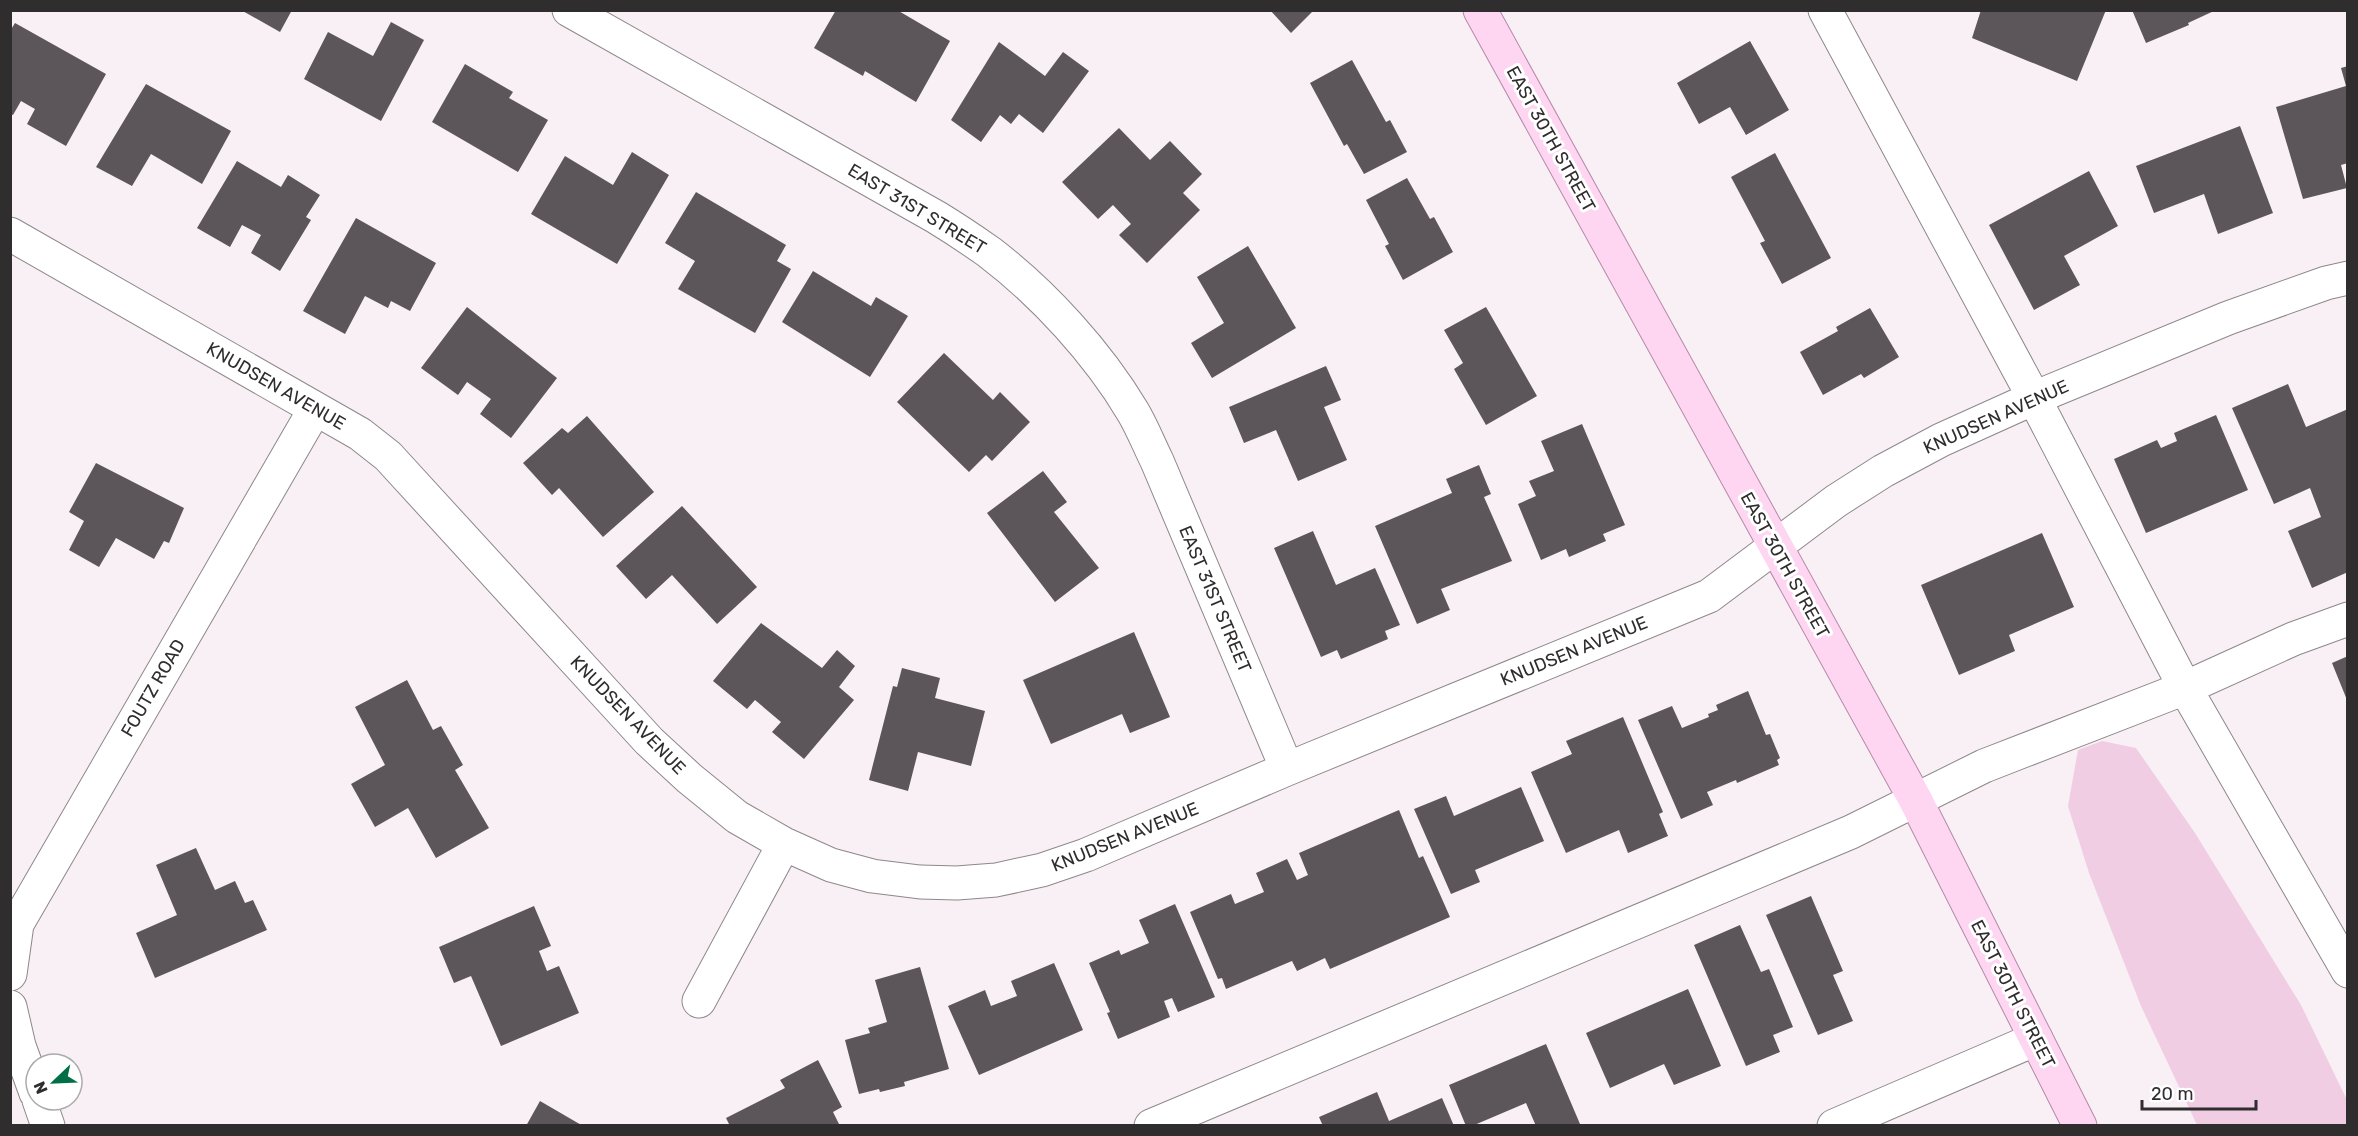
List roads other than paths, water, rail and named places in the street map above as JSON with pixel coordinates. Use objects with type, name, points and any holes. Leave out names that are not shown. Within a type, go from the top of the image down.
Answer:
[{"type":"main road","name":"EAST 30TH STREET","points":[[1480,10],[1774,547],[1915,799],[2080,1125]]},
{"type":"street","name":"EAST 31ST STREET","points":[[569,10],[936,217],[989,252],[1064,322],[1104,369],[1138,422],[1157,461],[1287,769]]},
{"type":"street","points":[[1825,10],[2034,398],[2185,688],[2348,971]]},
{"type":"street","name":"KNUDSEN AVENUE","points":[[10,234],[360,434],[388,456],[649,741],[689,778],[737,817],[784,844],[831,865],[872,876],[920,882],[996,880],[1042,870],[1086,855],[1287,769],[1709,596],[1836,501],[1883,471],[1941,440],[2034,398],[2228,318],[2317,286],[2348,278]]},
{"type":"street","name":"FOUTZ ROAD","points":[[10,974],[16,924],[315,409]]},
{"type":"street","points":[[1151,1125],[1851,832],[1984,766],[2185,688],[2293,639],[2348,619]]},
{"type":"street","points":[[699,1001],[784,844]]},
{"type":"street","points":[[10,1007],[24,1060]]},
{"type":"street","points":[[1834,1125],[2036,1039]]}]
